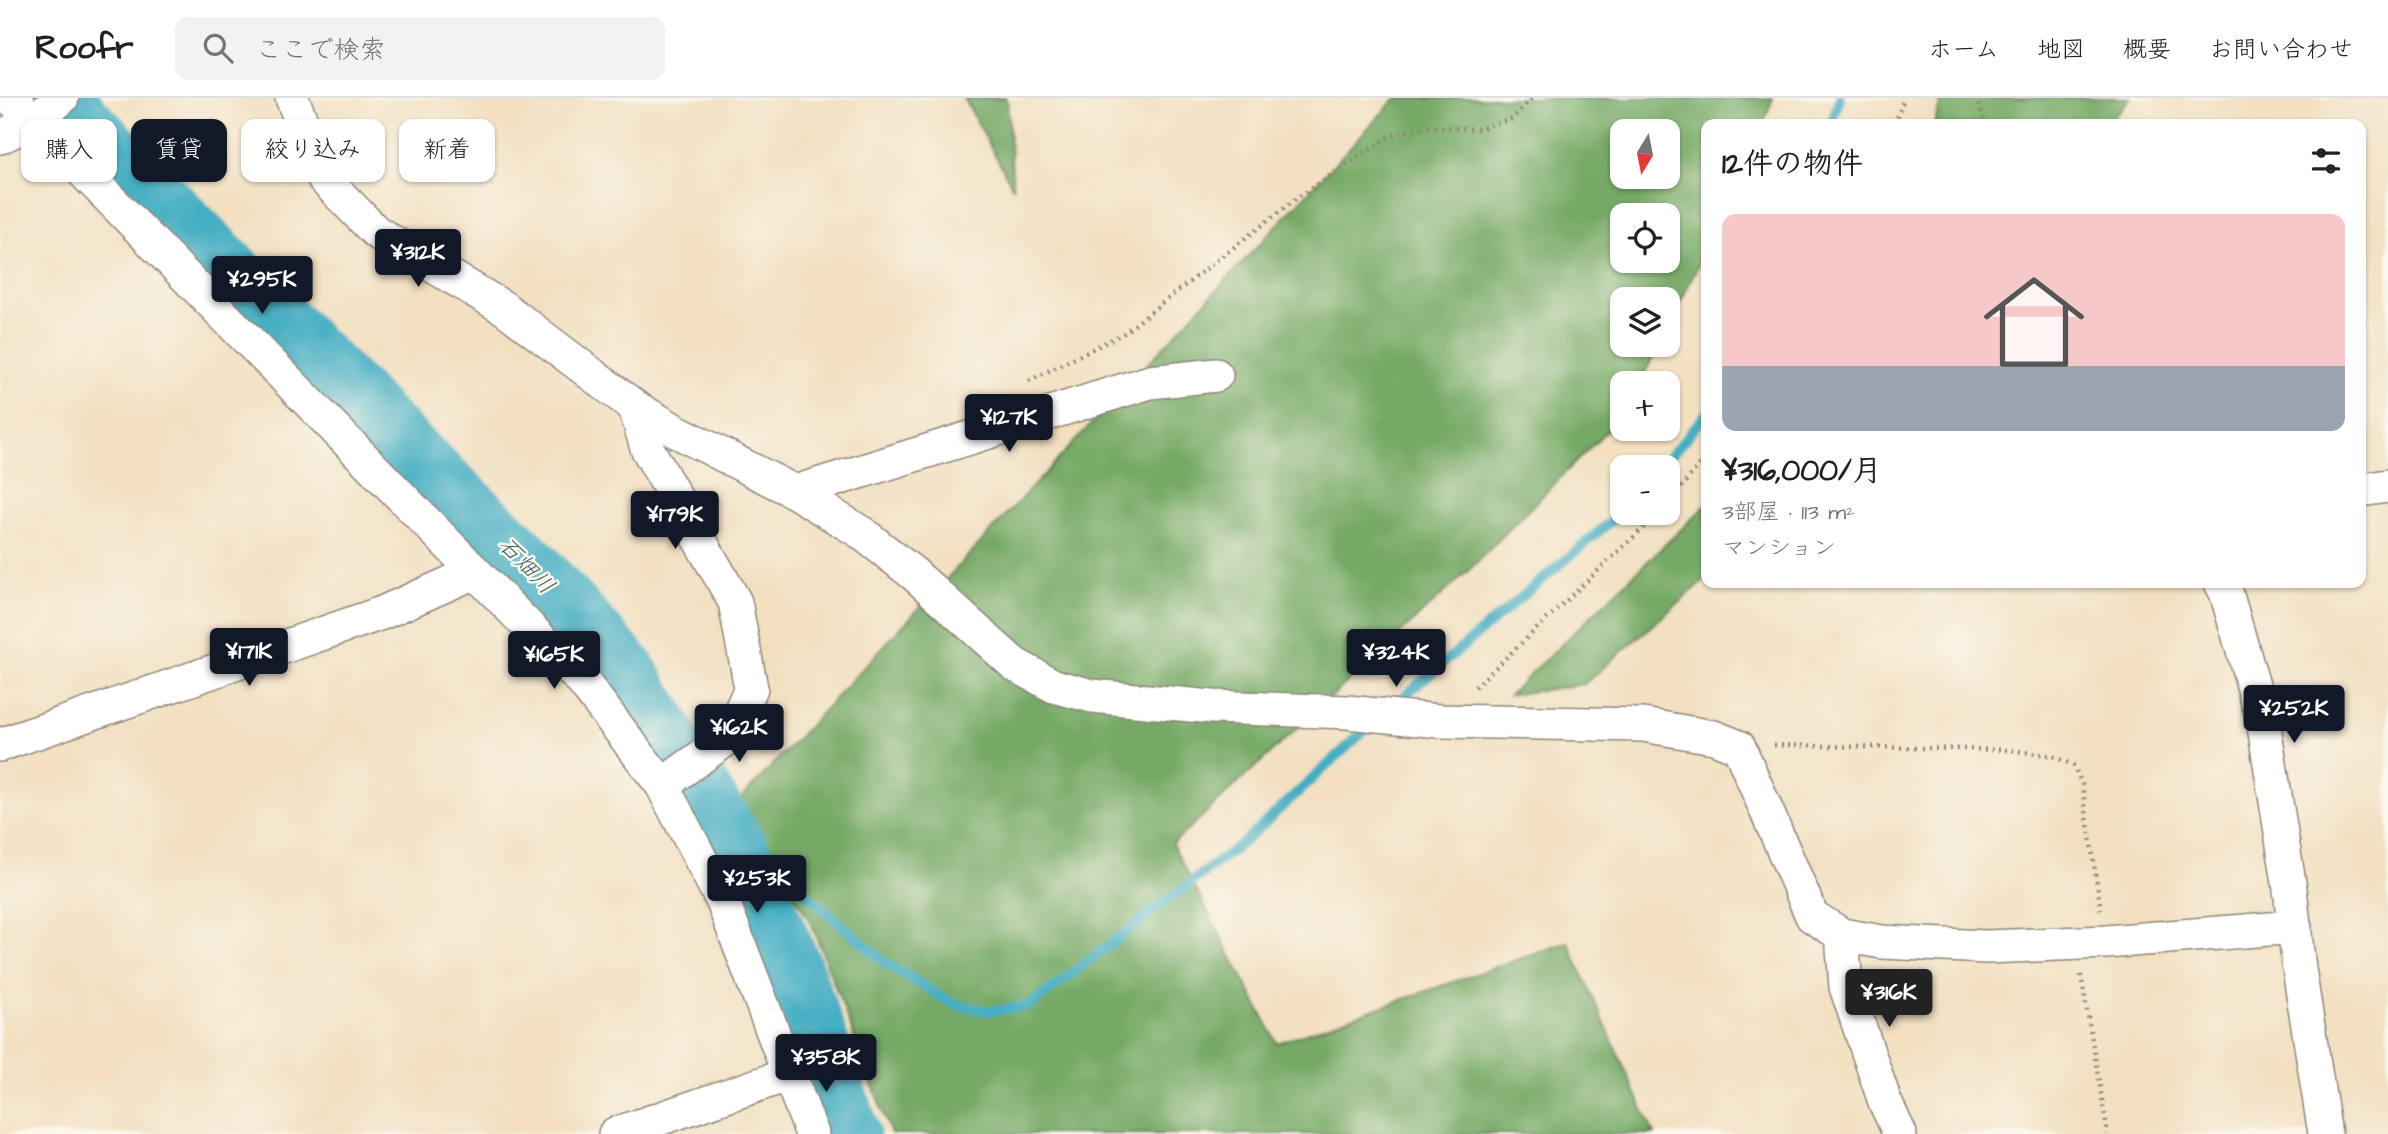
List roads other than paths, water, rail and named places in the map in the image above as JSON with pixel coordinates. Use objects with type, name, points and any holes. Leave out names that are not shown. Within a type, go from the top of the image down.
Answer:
[{"type":"street","points":[[292,98],[324,179],[376,232],[504,308],[635,407],[795,492],[862,533],[914,574],[1014,664],[1054,686],[1092,696],[1213,707],[1347,712],[1438,721],[1643,725],[1714,737],[1739,747],[1812,916],[1842,935],[1882,942],[1986,947],[2090,943],[2295,927]]},
{"type":"street","points":[[0,137],[39,107],[475,572],[583,682],[662,785],[723,902],[813,1134]]},
{"type":"street","points":[[795,492],[1150,382],[1216,375]]},
{"type":"street","points":[[635,407],[647,447],[735,602],[751,688],[727,738],[662,785]]},
{"type":"street","points":[[2366,488],[2388,486]]},
{"type":"street","points":[[0,745],[382,613],[475,572]]},
{"type":"street","points":[[2224,588],[2263,720],[2325,1134]]},
{"type":"street","points":[[1842,935],[1846,987],[1885,1102],[1899,1134]]},
{"type":"street","points":[[615,1134],[790,1073]]},
{"type":"waterway","name":"石畑川","points":[[58,98],[408,451],[528,564],[625,671],[741,857],[792,970],[849,1134]]},
{"type":"waterway","points":[[1833,119],[1840,98]]},
{"type":"waterway","points":[[1671,455],[1701,420]]},
{"type":"waterway","points":[[1389,709],[1610,522]]},
{"type":"waterway","points":[[741,857],[804,892],[888,965],[954,1004],[988,1011],[1029,1006],[1245,841],[1374,722]]}]
